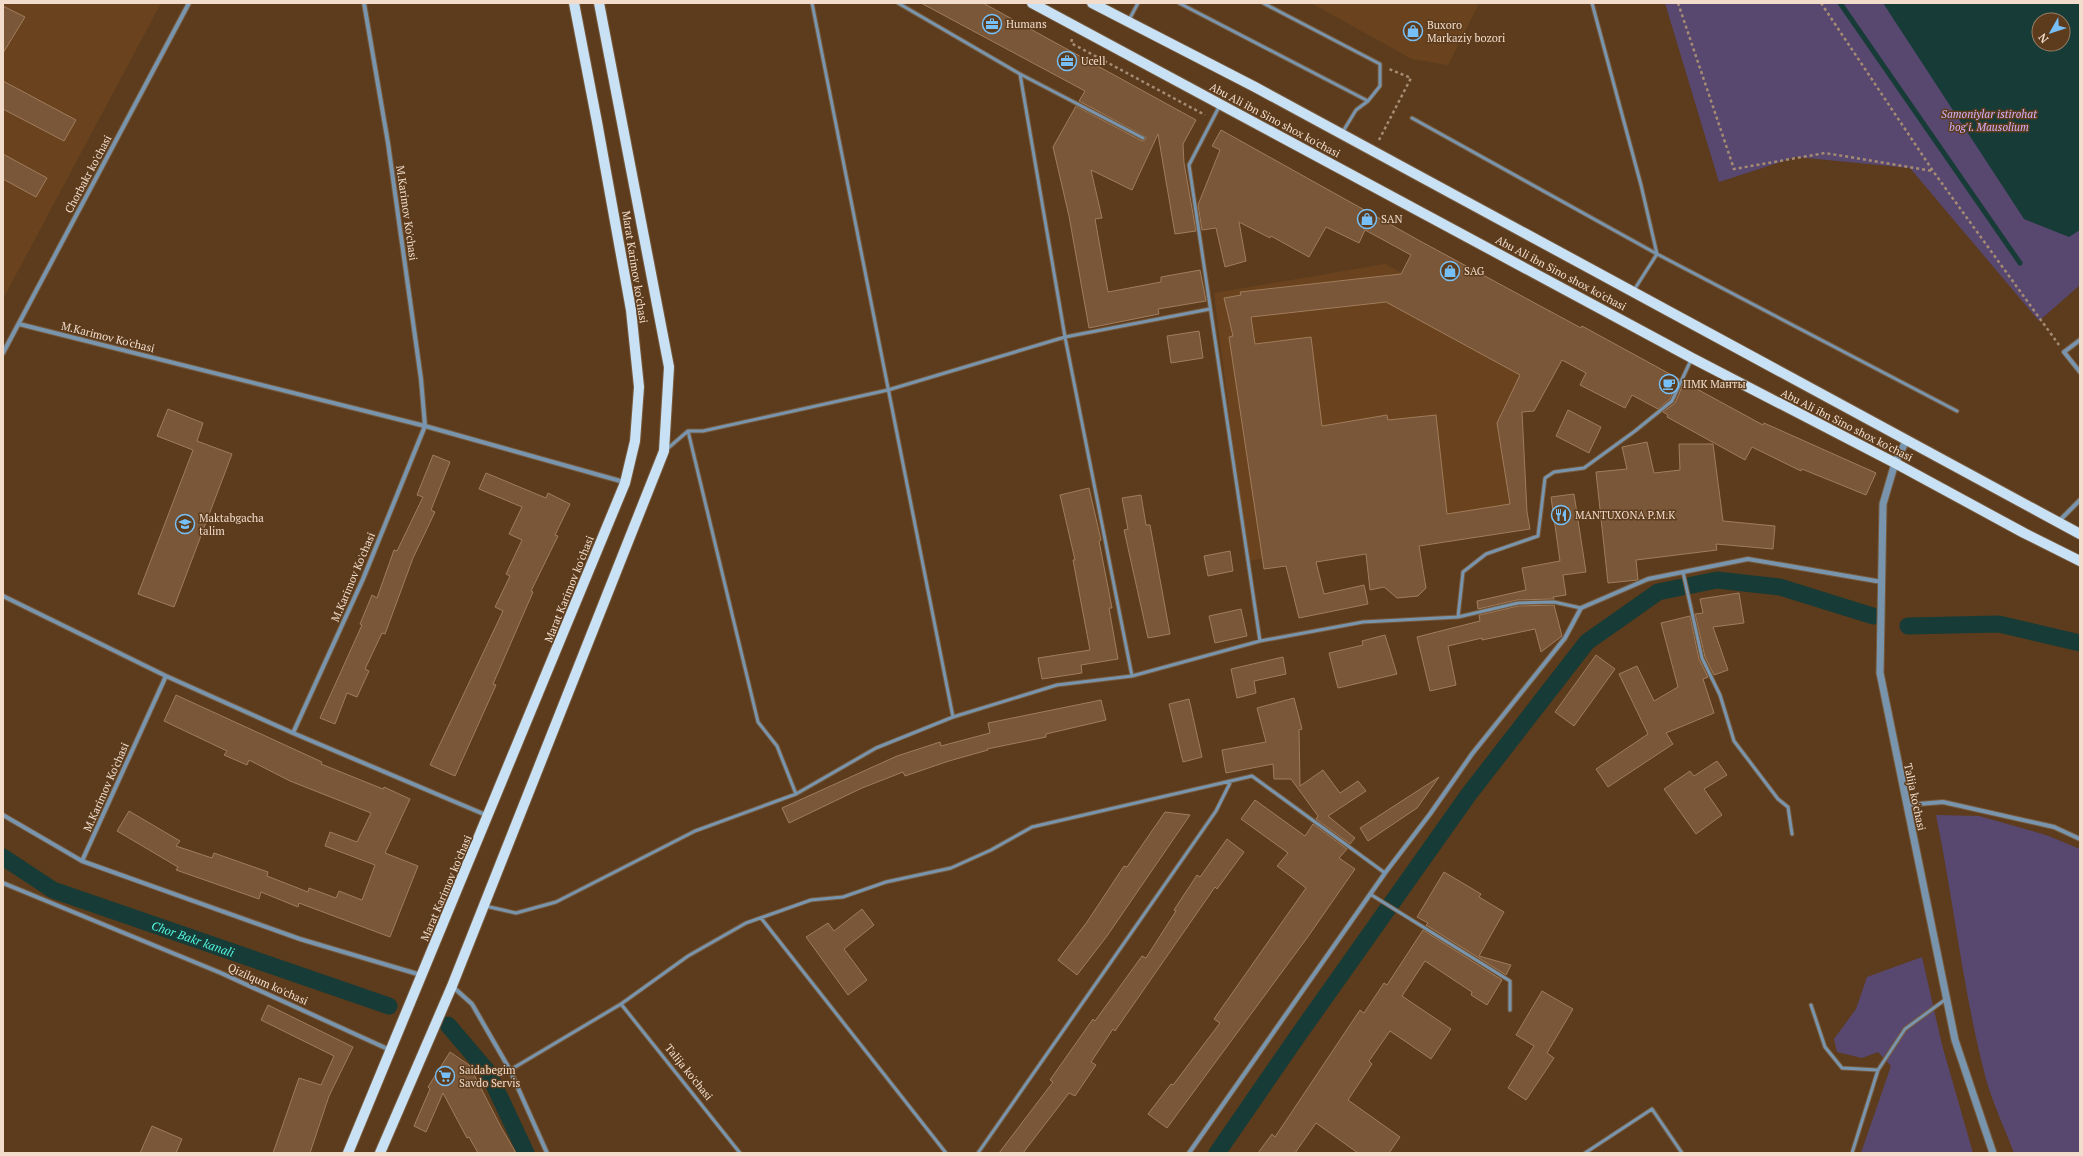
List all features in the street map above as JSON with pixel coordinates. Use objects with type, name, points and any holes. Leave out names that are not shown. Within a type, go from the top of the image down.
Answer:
[{"type":"main road","name":"Marat Karimov ko'chasi","points":[[348,1153],[489,816],[625,483],[636,441],[639,387],[633,325],[574,3]]},
{"type":"main road","name":"Marat Karimov ko'chasi","points":[[380,1153],[452,986],[664,451],[669,367],[599,3]]},
{"type":"main road","name":"Abu Ali ibn Sino shox ko'chasi","points":[[1032,3],[1692,358],[1895,463],[1998,520],[2080,561]]},
{"type":"main road","name":"Abu Ali ibn Sino shox ko'chasi","points":[[1092,3],[1373,151],[2080,534]]},
{"type":"street","name":"Chorbakr ko'chasi","points":[[3,353],[189,3]]},
{"type":"street","name":"M.Karimov Ko'chasi","points":[[293,733],[363,579],[425,426],[421,379],[388,143],[364,3]]},
{"type":"street","name":"M.Karimov Ko'chasi","points":[[19,324],[425,426],[625,483]]},
{"type":"street","points":[[2080,340],[2064,352],[2080,372]]},
{"type":"street","name":"Talija ko'chasi","points":[[1906,441],[1895,463],[1883,504],[1880,673],[1905,805],[1955,1040],[1993,1153]]},
{"type":"street","points":[[2058,523],[2080,500]]},
{"type":"street","points":[[1189,1153],[1385,873],[1430,814],[1472,754],[1565,638],[1581,608],[1648,579],[1748,559],[1882,582]]},
{"type":"street","points":[[3,596],[166,676],[293,733],[489,816]]},
{"type":"street","name":"M.Karimov Ko'chasi","points":[[82,861],[166,676]]},
{"type":"street","points":[[1905,805],[1943,802],[2054,828],[2080,838]]},
{"type":"street","points":[[3,815],[82,861],[300,939],[422,976]]},
{"type":"street","name":"Qizilqum ko'chasi","points":[[3,883],[221,973],[391,1050]]},
{"type":"street","points":[[452,986],[472,1004],[510,1070],[548,1153]]},
{"type":"lane","points":[[812,3],[953,717]]},
{"type":"lane","points":[[898,3],[1020,74],[1143,138]]},
{"type":"lane","points":[[1128,22],[1138,3]]},
{"type":"lane","points":[[1179,3],[1368,101]]},
{"type":"lane","points":[[1263,3],[1380,64],[1380,86],[1368,101],[1356,110],[1341,134]]},
{"type":"lane","points":[[1592,3],[1641,185],[1657,254],[1632,292]]},
{"type":"lane","points":[[1020,74],[1065,337],[1132,676]]},
{"type":"lane","points":[[1220,104],[1189,165],[1260,640]]},
{"type":"lane","points":[[1412,118],[1657,254],[1957,411]]},
{"type":"lane","points":[[664,451],[688,431],[702,431],[888,390],[1065,337],[1210,309]]},
{"type":"lane","points":[[1458,617],[1463,572],[1486,554],[1538,536],[1544,478],[1554,472],[1584,468],[1635,431],[1672,401],[1692,358]]},
{"type":"lane","points":[[688,431],[758,722],[777,746],[796,794]]},
{"type":"lane","points":[[1683,572],[1702,658],[1720,695],[1734,741],[1778,800],[1788,807],[1792,834]]},
{"type":"lane","points":[[484,906],[516,913],[556,902],[695,831],[796,794],[876,748],[953,717],[1057,686],[1132,676],[1260,640],[1363,622],[1458,617],[1518,603],[1554,602],[1581,608]]},
{"type":"lane","points":[[510,1070],[621,1004],[688,956],[746,923],[811,900],[843,897],[886,882],[951,868],[991,850],[1032,827],[1231,780],[1252,776],[1385,873]]},
{"type":"lane","points":[[978,1153],[1216,811],[1231,780]]},
{"type":"lane","points":[[1370,894],[1510,981],[1510,1010]]},
{"type":"lane","points":[[761,918],[946,1153]]},
{"type":"lane","points":[[1852,1153],[1878,1070],[1905,1029],[1946,999]]},
{"type":"lane","name":"Talija ko'chasi","points":[[621,1004],[740,1153]]},
{"type":"lane","points":[[1811,1005],[1825,1047],[1842,1068],[1878,1070]]},
{"type":"lane","points":[[1585,1153],[1652,1109],[1682,1153]]},
{"type":"path","points":[[1678,3],[1734,169],[1825,153],[1932,171]]},
{"type":"path","points":[[1821,3],[1932,171],[2064,352]]},
{"type":"path","points":[[1373,151],[1411,78],[1380,64]]},
{"type":"shaded area","points":[[3,3],[161,3],[3,299]]},
{"type":"shaded area","name":"Buxoro Markaziy bozori","points":[[1311,3],[1479,3],[1448,65],[1412,59]]},
{"type":"shaded area","points":[[1385,264],[1549,352],[1507,429],[1517,522],[1248,561],[1214,293]]},
{"type":"green space","name":"Samoniylar istirohat bog'i. Mausolium","points":[[1665,3],[2080,3],[2080,285],[2039,321],[1910,168],[1796,157],[1719,182]]},
{"type":"green space","points":[[1936,815],[1979,816],[2046,835],[2080,849],[2080,1153],[2014,1153],[1989,1088],[1978,1046]]},
{"type":"green space","points":[[1922,957],[1942,1045],[1973,1153],[1861,1153],[1891,1066],[1878,1052],[1862,1058],[1837,1052],[1834,1039],[1856,1009],[1867,977]]},
{"type":"water","points":[[1883,3],[2080,3],[2080,230],[2069,237],[2024,219]]},
{"type":"building","points":[[921,3],[983,3],[1196,120],[1183,144],[1184,163],[1196,231],[1175,234],[1158,134],[1132,190],[1091,170],[1102,218],[1095,219],[1108,292],[1161,282],[1161,277],[1200,270],[1206,301],[1158,309],[1159,314],[1089,328],[1069,216],[1053,147],[1076,106],[1142,141],[1145,140],[1146,137],[1079,101],[1085,91]]},
{"type":"building","points":[[3,6],[25,17],[3,53]]},
{"type":"building","points":[[3,81],[76,120],[64,141],[3,109]]},
{"type":"building","points":[[1221,130],[1420,241],[1679,379],[1670,399],[1658,409],[1632,395],[1625,408],[1580,385],[1586,373],[1562,360],[1534,411],[1522,412],[1527,512],[1530,529],[1419,546],[1426,588],[1418,596],[1397,598],[1384,587],[1370,590],[1366,554],[1316,562],[1324,594],[1364,585],[1368,604],[1299,618],[1286,566],[1264,569],[1229,337],[1233,336],[1224,298],[1241,295],[1240,292],[1401,274],[1411,255],[1365,230],[1359,243],[1326,227],[1309,257],[1271,236],[1270,238],[1239,222],[1246,261],[1225,267],[1216,228],[1202,230],[1198,205],[1220,150],[1212,146]],"holes":[[[1386,302],[1520,375],[1497,423],[1510,504],[1447,514],[1436,415],[1388,420],[1387,415],[1322,426],[1311,337],[1255,344],[1251,317]]]},
{"type":"building","points":[[3,154],[47,178],[36,197],[3,179]]},
{"type":"building","points":[[1199,331],[1203,358],[1171,363],[1167,336]]},
{"type":"building","points":[[1684,382],[1763,425],[1764,423],[1876,473],[1866,495],[1802,469],[1801,471],[1752,447],[1745,460],[1667,417],[1668,415],[1663,412],[1675,403]]},
{"type":"building","name":"Maktabgacha talim","points":[[168,409],[203,423],[197,441],[232,454],[174,607],[138,594],[193,450],[157,436]]},
{"type":"building","points":[[1568,410],[1601,427],[1589,453],[1556,436]]},
{"type":"building","points":[[1647,442],[1654,473],[1680,470],[1679,444],[1713,444],[1723,521],[1775,526],[1773,549],[1716,544],[1717,550],[1636,560],[1638,580],[1608,583],[1596,472],[1627,469],[1622,447]]},
{"type":"building","points":[[433,455],[450,462],[431,510],[435,512],[413,558],[385,634],[382,633],[365,669],[369,671],[357,697],[347,693],[335,724],[320,718],[362,625],[360,624],[372,595],[377,598],[394,550],[397,551],[423,497],[417,495]]},
{"type":"building","points":[[486,473],[546,498],[548,493],[570,504],[555,535],[558,536],[531,591],[533,592],[493,684],[496,685],[455,776],[430,765],[503,611],[495,607],[510,576],[506,574],[522,540],[509,534],[522,507],[479,489]]},
{"type":"building","points":[[1089,488],[1101,540],[1099,541],[1112,608],[1109,608],[1118,659],[1081,665],[1082,673],[1042,679],[1038,658],[1090,650],[1073,560],[1075,560],[1060,495]]},
{"type":"building","points":[[1574,494],[1586,572],[1563,575],[1566,595],[1553,597],[1554,599],[1517,600],[1478,609],[1477,601],[1526,590],[1522,568],[1560,561],[1551,497]]},
{"type":"building","points":[[1141,495],[1146,525],[1150,525],[1170,634],[1148,638],[1124,530],[1128,529],[1122,498]]},
{"type":"building","points":[[1230,551],[1233,571],[1208,576],[1204,556]]},
{"type":"building","points":[[1739,593],[1744,623],[1713,627],[1728,670],[1714,675],[1705,657],[1695,614],[1703,613],[1700,599]]},
{"type":"building","points":[[1554,605],[1562,636],[1541,652],[1535,629],[1482,640],[1482,638],[1448,646],[1456,685],[1430,691],[1417,637],[1480,621],[1479,615],[1518,606]]},
{"type":"building","points":[[1241,609],[1247,636],[1215,643],[1209,616]]},
{"type":"building","points":[[1690,616],[1699,659],[1708,677],[1703,679],[1714,713],[1666,733],[1673,744],[1608,787],[1596,769],[1648,734],[1619,674],[1637,666],[1654,701],[1678,687],[1661,623]]},
{"type":"building","points":[[1385,635],[1397,674],[1338,688],[1329,653],[1363,645],[1362,641]]},
{"type":"building","points":[[1596,655],[1615,669],[1574,726],[1555,712]]},
{"type":"building","points":[[1283,657],[1286,674],[1254,681],[1256,693],[1237,698],[1231,669]]},
{"type":"building","points":[[176,695],[322,762],[321,764],[383,789],[384,787],[410,799],[385,853],[418,866],[390,937],[299,903],[298,907],[261,892],[259,899],[176,870],[178,867],[117,831],[129,811],[180,841],[176,846],[212,858],[214,853],[268,872],[267,876],[308,892],[309,888],[336,898],[339,891],[362,900],[375,865],[325,846],[330,832],[357,842],[371,813],[290,781],[249,760],[247,765],[224,755],[227,751],[164,721]]},
{"type":"building","points":[[1294,698],[1302,729],[1299,730],[1300,786],[1323,770],[1340,793],[1358,781],[1366,791],[1328,816],[1355,838],[1350,844],[1316,819],[1318,816],[1291,779],[1274,779],[1273,764],[1226,773],[1222,750],[1266,742],[1257,708]]},
{"type":"building","points":[[1189,699],[1202,757],[1183,762],[1169,704]]},
{"type":"building","points":[[1101,700],[1106,720],[1046,734],[1046,737],[987,749],[988,750],[905,776],[903,772],[862,788],[789,823],[782,808],[897,756],[940,742],[941,746],[990,733],[988,723]]},
{"type":"building","points":[[1717,761],[1727,775],[1704,789],[1722,815],[1696,834],[1664,789],[1690,771],[1694,776]]},
{"type":"building","points":[[1439,777],[1417,808],[1368,841],[1360,828]]},
{"type":"building","points":[[1255,800],[1305,836],[1313,824],[1347,849],[1339,858],[1355,869],[1307,938],[1167,1128],[1148,1114],[1171,1084],[1173,1085],[1220,1023],[1214,1019],[1306,888],[1277,866],[1288,853],[1241,819]]},
{"type":"building","points":[[1165,812],[1190,815],[1107,936],[1077,975],[1058,960],[1087,922],[1124,866],[1127,867]]},
{"type":"building","points":[[1227,839],[1244,852],[1217,889],[1215,887],[1115,1031],[1113,1029],[1091,1062],[1096,1065],[1075,1096],[1069,1093],[1023,1153],[999,1153],[1053,1082],[1050,1080],[1093,1019],[1095,1021],[1142,956],[1146,958],[1176,911],[1174,910],[1197,875],[1200,877]]},
{"type":"building","points":[[1444,872],[1481,894],[1479,897],[1504,912],[1479,956],[1511,965],[1506,975],[1426,925],[1428,923],[1417,917]]},
{"type":"building","points":[[862,909],[874,925],[844,949],[867,980],[848,995],[806,937],[828,923],[834,931]]},
{"type":"building","points":[[1423,930],[1502,980],[1487,1005],[1471,995],[1472,992],[1425,961],[1402,996],[1451,1029],[1431,1059],[1390,1031],[1369,1061],[1372,1064],[1348,1100],[1400,1137],[1389,1153],[1358,1153],[1316,1123],[1295,1153],[1258,1153],[1272,1134],[1275,1137],[1360,1010],[1364,1013],[1384,983],[1387,985]]},
{"type":"building","points":[[1542,991],[1573,1009],[1547,1053],[1554,1058],[1526,1100],[1508,1088],[1534,1046],[1516,1035]]},
{"type":"building","points":[[268,1005],[353,1047],[329,1096],[310,1153],[273,1153],[299,1078],[321,1085],[334,1056],[261,1020]]},
{"type":"building","points":[[450,1052],[469,1065],[516,1153],[478,1153],[469,1137],[467,1138],[443,1093],[426,1132],[414,1126],[430,1089],[428,1087]]},
{"type":"building","points":[[152,1126],[182,1139],[176,1153],[140,1153]]},
{"type":"waterway","points":[[1840,3],[2020,263]]},
{"type":"waterway","points":[[1217,1153],[1469,794],[1587,642],[1658,592],[1717,580],[1780,587],[1873,616]]},
{"type":"waterway","points":[[1908,626],[1999,624],[2080,643]]},
{"type":"waterway","name":"Chor Bakr kanali","points":[[3,857],[53,890],[389,1006]]},
{"type":"waterway","points":[[448,1025],[488,1072],[526,1153]]},
{"type":"place","name":"Humans","points":[[992,24]]},
{"type":"place","name":"Buxoro Markaziy bozori","points":[[1413,31]]},
{"type":"place","name":"Ucell","points":[[1067,61]]},
{"type":"place","name":"SAN","points":[[1367,219]]},
{"type":"place","name":"SAG","points":[[1450,271]]},
{"type":"place","name":"ПМК Манты","points":[[1669,384]]},
{"type":"place","name":"MANTUXONA P.M.K","points":[[1561,515]]},
{"type":"place","name":"Maktabgacha talim","points":[[185,524]]},
{"type":"place","name":"Saidabegim Savdo Servis","points":[[445,1076]]}]
